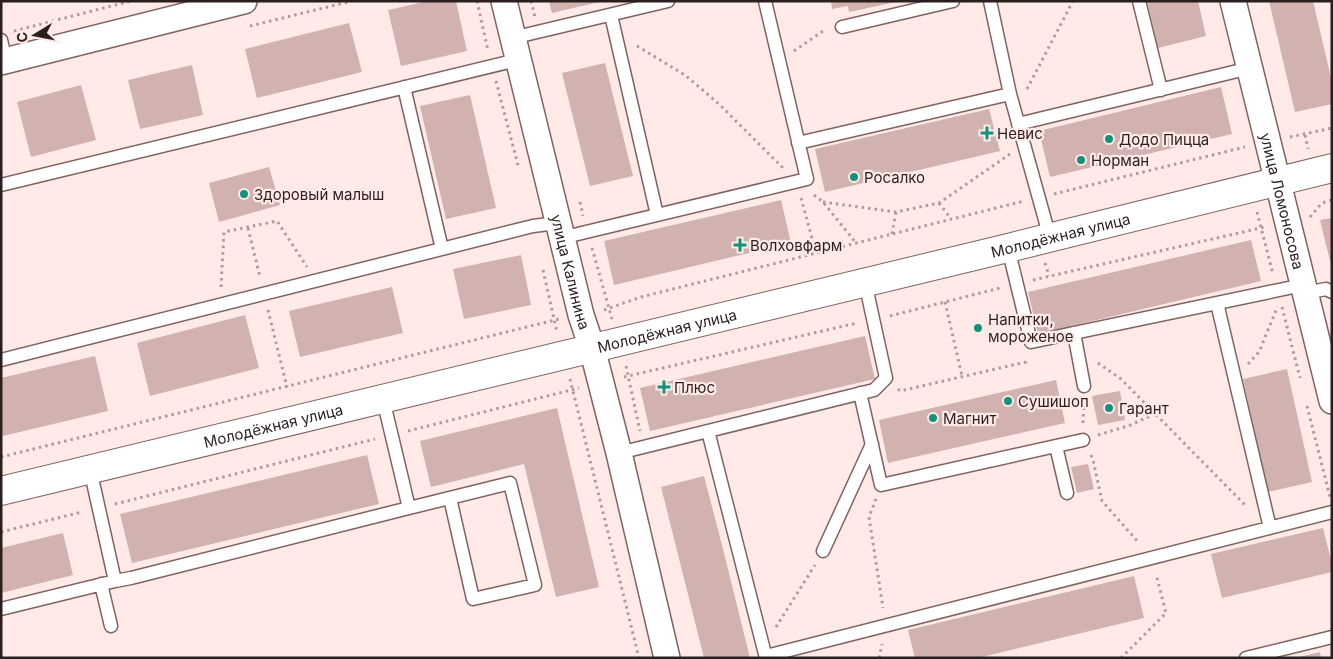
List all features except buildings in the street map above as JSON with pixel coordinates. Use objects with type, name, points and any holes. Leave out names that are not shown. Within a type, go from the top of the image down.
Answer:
[{"type":"main road","name":"Молодёжная улица","points":[[1,491],[1050,238],[1332,168]]},
{"type":"street","points":[[5,49],[244,1]]},
{"type":"street","name":"улица Калинина","points":[[504,1],[559,230],[620,453],[667,658]]},
{"type":"street","name":"улица Ломоносова","points":[[1233,1],[1279,181],[1298,219],[1320,289],[1332,401]]},
{"type":"lane","points":[[1,185],[404,87],[611,15],[668,1]]},
{"type":"lane","points":[[1,360],[534,226],[559,230],[657,215],[807,179],[765,1]]},
{"type":"lane","points":[[842,27],[953,1]]},
{"type":"lane","points":[[990,1],[1010,94],[1050,238]]},
{"type":"lane","points":[[1139,1],[1160,90]]},
{"type":"lane","points":[[611,15],[657,215]]},
{"type":"lane","points":[[1017,118],[1160,90],[1250,68]]},
{"type":"lane","points":[[404,87],[442,249]]},
{"type":"lane","points":[[798,143],[1010,94]]},
{"type":"lane","points":[[1008,248],[1031,342],[1217,303],[1320,289]]},
{"type":"lane","points":[[620,453],[874,390],[886,378],[865,282]]},
{"type":"lane","points":[[1217,303],[1270,528]]},
{"type":"lane","points":[[1074,333],[1084,386]]},
{"type":"lane","points":[[860,393],[881,485],[1083,440]]},
{"type":"lane","points":[[383,399],[409,508]]},
{"type":"lane","points":[[708,431],[765,654],[886,626],[1332,512]]},
{"type":"lane","points":[[823,551],[872,444]]},
{"type":"lane","points":[[1056,446],[1067,493]]},
{"type":"lane","points":[[90,469],[114,581]]},
{"type":"lane","points":[[1,609],[510,483],[535,585],[473,599],[450,498]]},
{"type":"lane","points":[[101,584],[111,626]]},
{"type":"lane","points":[[1246,658],[1332,638]]},
{"type":"path","points":[[5,49],[131,1]]},
{"type":"path","points":[[1017,118],[1073,1]]},
{"type":"path","points":[[779,61],[825,30],[842,27]]},
{"type":"path","points":[[615,33],[685,75],[719,104],[797,182],[823,202],[856,243]]},
{"type":"path","points":[[1,456],[87,437],[555,320],[608,310],[641,297],[950,219],[1332,128]]},
{"type":"path","points":[[823,202],[896,212],[939,203],[1024,145]]},
{"type":"path","points":[[797,182],[816,253]]},
{"type":"path","points":[[939,203],[950,219]]},
{"type":"path","points":[[892,234],[896,212]]},
{"type":"path","points":[[1,532],[601,382],[874,320],[1017,284],[1298,219]]},
{"type":"path","points":[[220,305],[224,232],[277,221],[316,281]]},
{"type":"path","points":[[1235,380],[1259,352],[1280,300]]},
{"type":"path","points":[[945,302],[962,376]]},
{"type":"path","points":[[1077,349],[1121,379],[1270,528]]},
{"type":"path","points":[[900,391],[1026,362]]},
{"type":"path","points":[[1084,386],[1083,440],[1093,460],[1102,501],[1152,558],[1166,613],[1120,658]]},
{"type":"path","points":[[1083,440],[1128,426],[1155,414]]},
{"type":"path","points":[[879,658],[886,626],[869,517],[881,485]]},
{"type":"path","points":[[765,654],[823,551]]},
{"type":"place","name":"Невис","points":[[987,133]]},
{"type":"place","name":"Додо Пицца","points":[[1109,139]]},
{"type":"place","name":"Норман","points":[[1081,160]]},
{"type":"place","name":"Росалко","points":[[854,177]]},
{"type":"place","name":"Здоровый малыш","points":[[244,194]]},
{"type":"place","name":"Волховфарм","points":[[740,245]]},
{"type":"place","name":"Напитки, мороженое","points":[[978,328]]},
{"type":"place","name":"Плюс","points":[[664,387]]},
{"type":"place","name":"Сушишоп","points":[[1008,401]]},
{"type":"place","name":"Гарант","points":[[1109,408]]},
{"type":"place","name":"Магнит","points":[[933,418]]}]
